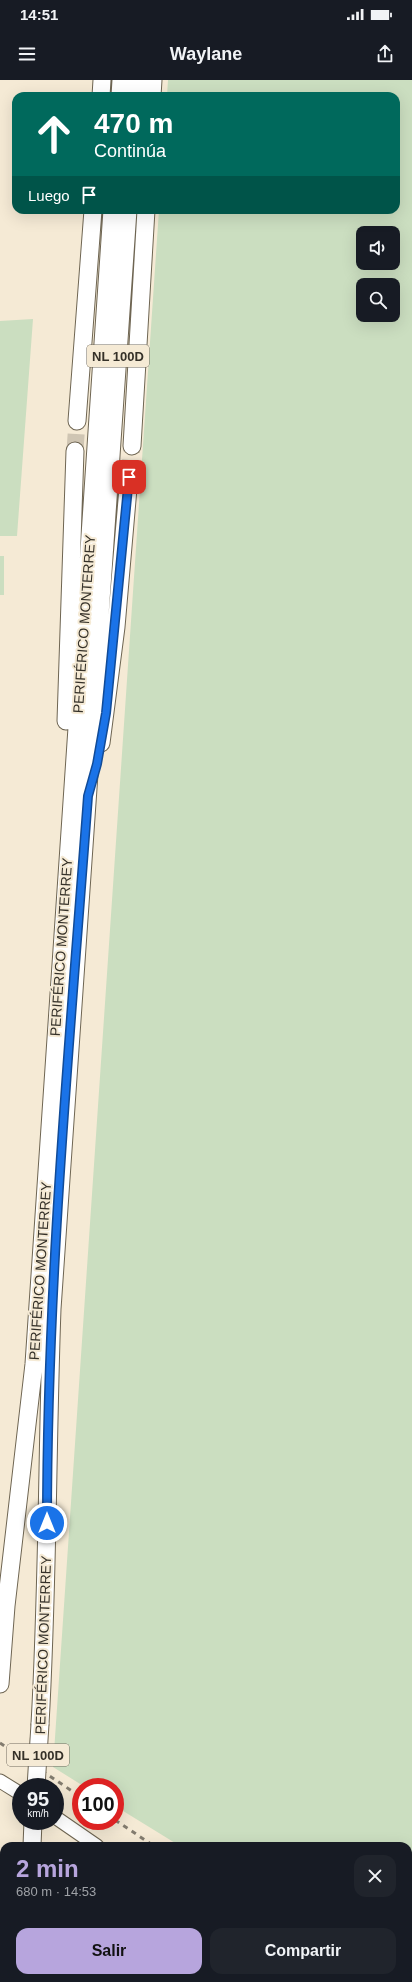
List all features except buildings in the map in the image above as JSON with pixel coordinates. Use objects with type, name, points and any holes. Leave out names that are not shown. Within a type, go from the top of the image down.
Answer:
[{"type":"highway","points":[[101,92],[102,80]]},
{"type":"highway","points":[[120,92],[121,80]]},
{"type":"highway","points":[[136,92],[137,80]]},
{"type":"highway","points":[[152,92],[153,80]]},
{"type":"highway","points":[[77,421],[93,214]]},
{"type":"highway","name":"PERIFÉRICO MONTERREY","points":[[0,1684],[6,1606],[34,1371],[72,787],[112,214]]},
{"type":"highway","name":"PERIFÉRICO MONTERREY","points":[[37,1778],[46,1613],[48,1421],[52,1309],[128,214]]},
{"type":"highway","points":[[132,446],[146,214]]},
{"type":"highway","points":[[72,787],[68,766],[66,726],[75,451]]},
{"type":"highway","points":[[88,796],[97,764],[106,713],[129,477]]},
{"type":"highway","points":[[32,1842],[33,1830]]},
{"type":"street","points":[[0,1781],[12,1788]]},
{"type":"street","points":[[64,1823],[91,1842]]},
{"type":"green space","points":[[168,80],[412,80],[412,1842],[174,1842],[124,1812],[124,1778],[72,1779],[53,1767],[159,214],[400,214],[400,92],[167,92]]},
{"type":"green space","points":[[33,319],[17,536],[0,536],[0,321]]},
{"type":"green space","points":[[0,556],[4,556],[4,595],[0,595]]},
{"type":"tunnel","points":[[75,451],[77,421]]},
{"type":"tunnel","points":[[129,477],[132,446]]},
{"type":"railway","points":[[0,1743],[72,1791]]},
{"type":"railway","points":[[124,1826],[148,1842]]},
{"type":"route","points":[[47,1523],[48,1421],[52,1309],[62,1147],[88,796],[97,764],[106,713],[116,627],[129,477]]}]
